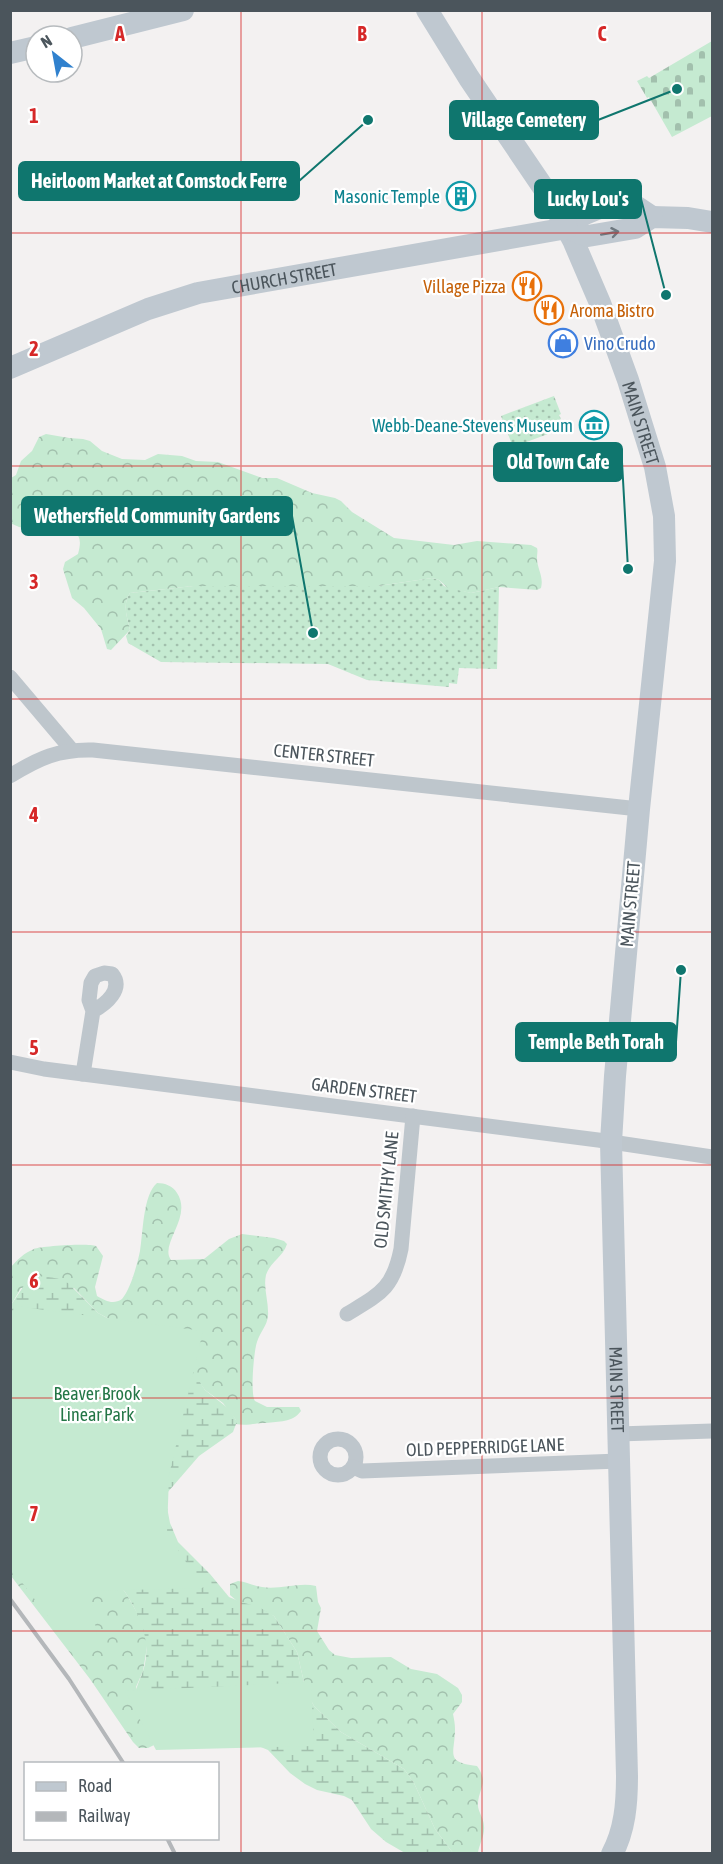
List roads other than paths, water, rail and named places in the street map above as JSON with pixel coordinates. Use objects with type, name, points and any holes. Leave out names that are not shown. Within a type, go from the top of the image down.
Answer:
[{"type":"street","points":[[84,35],[183,10]]},
{"type":"street","name":"MAIN STREET","points":[[427,10],[473,84],[551,199],[567,228],[600,303],[625,372],[655,468],[664,516],[665,561],[639,809],[611,1142],[627,1798],[619,1841],[612,1854]]},
{"type":"street","points":[[567,228],[582,235],[596,235],[638,227],[652,217],[688,218],[712,222]]},
{"type":"street","name":"CHURCH STREET","points":[[10,368],[148,309],[198,293],[567,228]]},
{"type":"street","points":[[10,677],[71,749]]},
{"type":"street","name":"CENTER STREET","points":[[10,776],[30,764],[71,749],[639,809]]},
{"type":"street","points":[[82,1074],[93,1011]]},
{"type":"street","name":"GARDEN STREET","points":[[10,1062],[44,1069],[712,1157]]},
{"type":"street","name":"OLD SMITHY LANE","points":[[347,1314],[383,1291],[392,1280],[398,1266],[413,1116]]},
{"type":"street","points":[[618,1434],[712,1431]]},
{"type":"street","name":"OLD PEPPERRIDGE LANE","points":[[353,1467],[362,1471],[619,1461]]},
{"type":"railway","points":[[10,1599],[69,1679],[123,1762]]},
{"type":"railway","points":[[168,1840],[175,1854]]},
{"type":"place","name":"Village Cemetery","points":[[677,89]]},
{"type":"place","name":"Heirloom Market at Comstock Ferre","points":[[368,120]]},
{"type":"place","name":"Masonic Temple","points":[[461,196]]},
{"type":"place","name":"Village Pizza","points":[[527,286]]},
{"type":"place","name":"Lucky Lou's","points":[[666,295]]},
{"type":"place","name":"Aroma Bistro","points":[[549,310]]},
{"type":"place","name":"Vino Crudo","points":[[563,343]]},
{"type":"place","name":"Webb-Deane-Stevens Museum","points":[[594,425]]},
{"type":"place","name":"Old Town Cafe","points":[[628,569]]},
{"type":"place","name":"Wethersfield Community Gardens","points":[[313,633]]},
{"type":"place","name":"Temple Beth Torah","points":[[681,970]]},
{"type":"park label","name":"Beaver Brook Linear Park","points":[[97,1403]]}]
